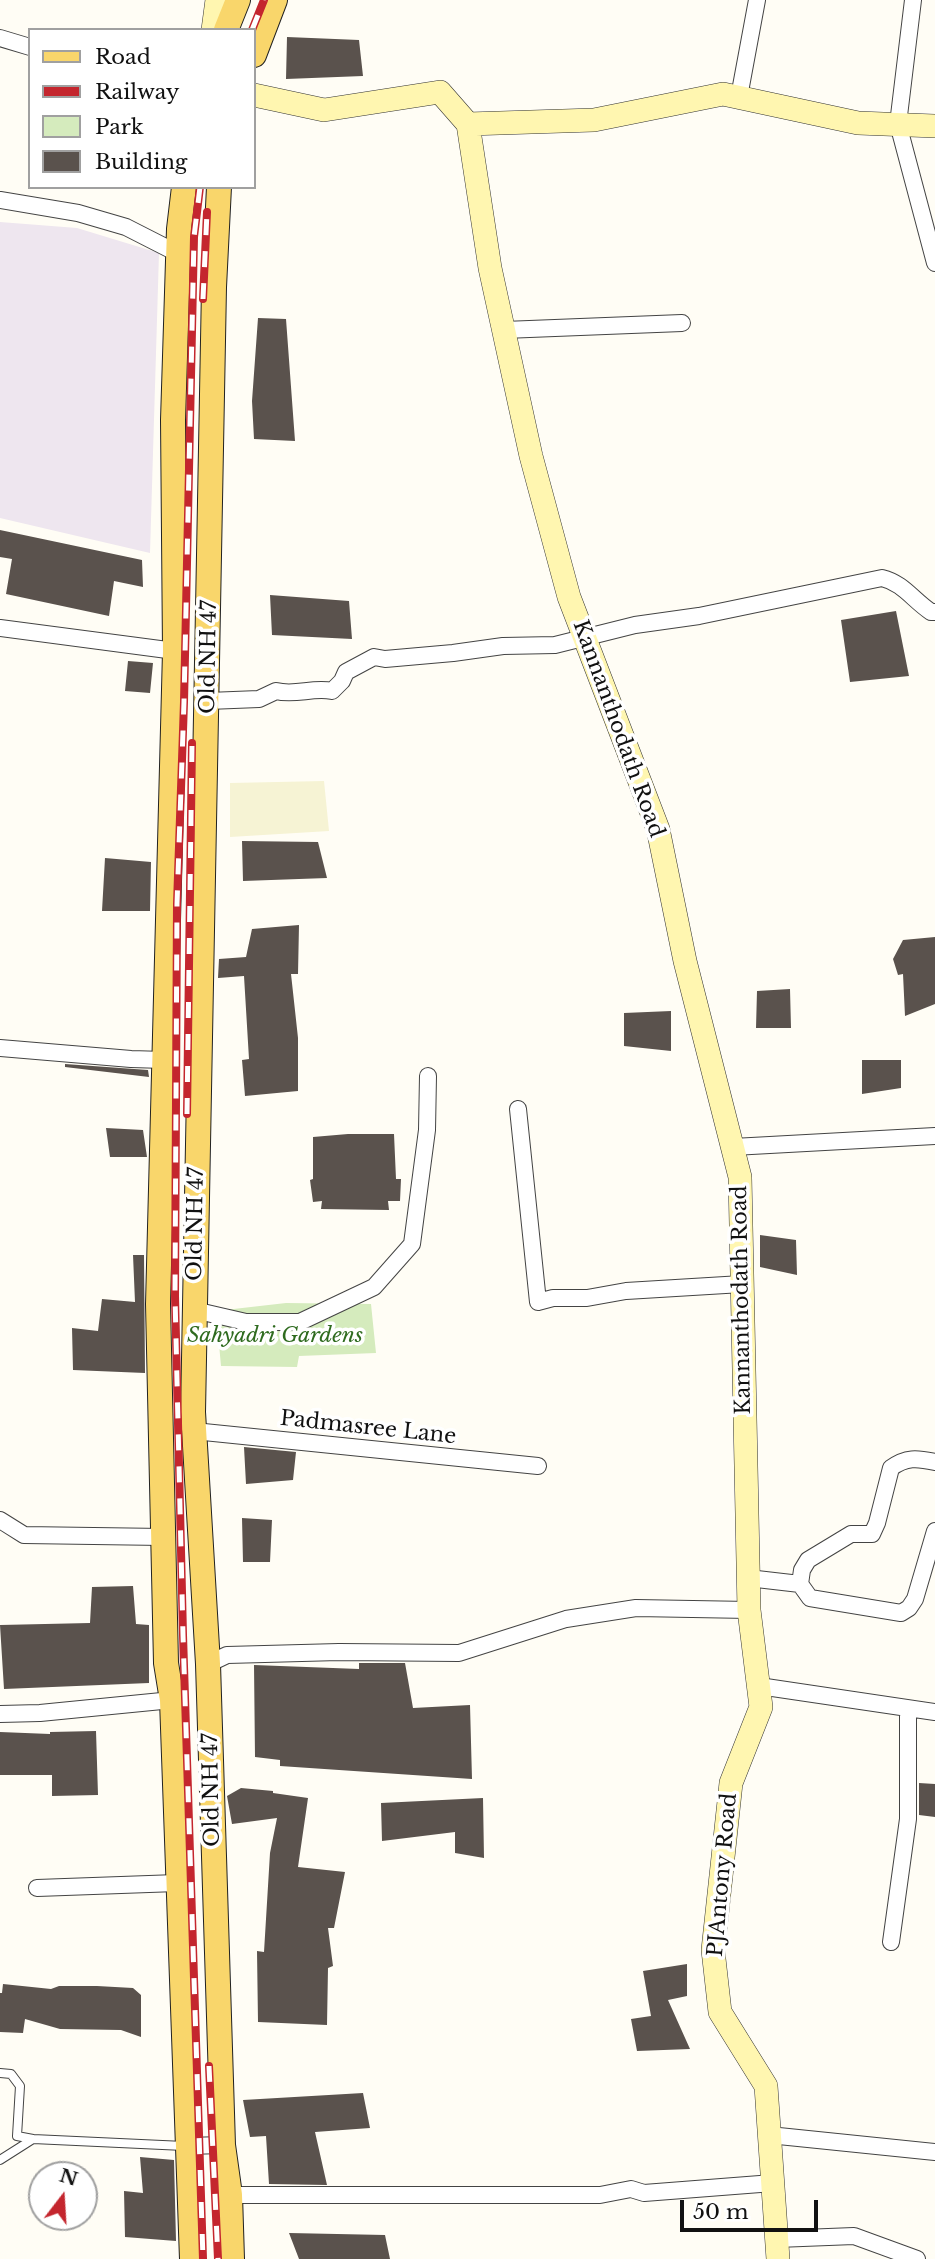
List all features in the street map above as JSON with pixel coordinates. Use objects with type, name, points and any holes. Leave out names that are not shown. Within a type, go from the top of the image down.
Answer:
[{"type":"main road","points":[[227,28],[238,0]]},
{"type":"main road","points":[[256,50],[275,0]]},
{"type":"main road","name":"Old NH 47","points":[[184,189],[179,229],[173,420],[175,651],[158,1304],[166,1663],[172,1700],[192,2259]]},
{"type":"main road","name":"Old NH 47","points":[[219,189],[214,287],[194,1422],[208,1664],[223,2146],[230,2195],[232,2259]]},
{"type":"main road","points":[[173,420],[213,421]]},
{"type":"main road","points":[[160,1411],[194,1422]]},
{"type":"street","points":[[213,28],[217,0]]},
{"type":"street","points":[[739,97],[757,0]]},
{"type":"street","points":[[913,0],[898,124],[935,262]]},
{"type":"street","points":[[0,38],[28,46]]},
{"type":"street","points":[[256,95],[324,110],[440,92],[468,124],[594,120],[723,94],[858,123],[935,126]]},
{"type":"street","name":"Kannanthodath Road","points":[[468,124],[490,268],[538,482],[569,597],[658,829],[685,961],[740,1177],[749,1610]]},
{"type":"street","points":[[0,200],[78,213],[126,227],[179,254]]},
{"type":"street","points":[[504,330],[682,323]]},
{"type":"street","points":[[208,701],[259,699],[276,691],[287,694],[325,689],[332,691],[342,681],[345,672],[374,657],[385,659],[503,646],[555,645],[635,625],[745,607],[882,578],[895,581],[913,599],[935,612]]},
{"type":"street","points":[[0,628],[175,651]]},
{"type":"street","points":[[0,1048],[164,1060]]},
{"type":"street","points":[[194,1310],[246,1322],[300,1322],[374,1287],[412,1244],[427,1130],[428,1076]]},
{"type":"street","points":[[518,1108],[538,1301],[742,1284]]},
{"type":"street","points":[[733,1147],[935,1136]]},
{"type":"street","name":"Padmasree Lane","points":[[194,1422],[538,1466]]},
{"type":"street","points":[[935,1462],[919,1458],[904,1459],[891,1468],[872,1534],[850,1534],[808,1560],[802,1570],[800,1584],[810,1598],[901,1613],[909,1608],[915,1599],[935,1531]]},
{"type":"street","points":[[0,1520],[24,1535],[163,1537]]},
{"type":"street","points":[[748,1578],[800,1584]]},
{"type":"street","points":[[208,1664],[227,1655],[339,1651],[459,1653],[566,1619],[636,1608],[749,1610]]},
{"type":"street","name":"PJAntony Road","points":[[749,1610],[761,1707],[731,1783],[713,1950],[720,2012],[766,2086],[777,2249]]},
{"type":"street","points":[[759,1686],[935,1712]]},
{"type":"street","points":[[0,1714],[40,1713],[172,1700]]},
{"type":"street","points":[[891,1942],[908,1819],[908,1708]]},
{"type":"street","points":[[37,1888],[177,1883]]},
{"type":"street","points":[[769,2134],[935,2152]]},
{"type":"street","points":[[187,2146],[223,2146]]},
{"type":"street","points":[[230,2195],[600,2195],[631,2189],[643,2193],[773,2183]]},
{"type":"street","points":[[777,2249],[854,2236],[917,2259]]},
{"type":"lane","points":[[0,2073],[11,2074],[20,2086],[17,2136],[187,2146]]},
{"type":"lane","points":[[0,2160],[33,2139]]},
{"type":"shaded area","points":[[0,222],[77,228],[159,253],[150,553],[0,518]]},
{"type":"shaded area","points":[[324,781],[329,831],[230,837],[230,783]]},
{"type":"green space","name":"Sahyadri Gardens","points":[[286,1303],[371,1304],[376,1353],[299,1356],[297,1367],[221,1366],[216,1311]]},
{"type":"building","points":[[287,37],[359,40],[363,76],[286,79]]},
{"type":"building","points":[[258,318],[286,319],[295,441],[254,439],[252,401]]},
{"type":"building","points":[[0,530],[142,560],[143,587],[114,581],[109,616],[6,594],[12,559],[0,557]]},
{"type":"building","points":[[270,595],[349,601],[352,639],[272,635]]},
{"type":"building","points":[[896,611],[909,676],[850,682],[841,620]]},
{"type":"building","points":[[128,661],[153,663],[150,693],[125,691]]},
{"type":"building","points":[[242,841],[318,842],[327,878],[243,881]]},
{"type":"building","points":[[105,858],[151,862],[150,911],[102,911]]},
{"type":"building","points":[[299,925],[298,974],[291,974],[298,1038],[298,1091],[245,1096],[242,1060],[249,1059],[244,976],[218,978],[219,959],[246,957],[252,929]]},
{"type":"building","points":[[935,937],[935,1004],[905,1016],[903,974],[898,975],[893,959],[903,940]]},
{"type":"building","points":[[790,989],[791,1028],[756,1028],[757,991]]},
{"type":"building","points":[[671,1011],[671,1051],[624,1046],[624,1013]]},
{"type":"building","points":[[862,1060],[901,1060],[901,1088],[862,1094]]},
{"type":"building","points":[[65,1064],[148,1070],[149,1077],[65,1067]]},
{"type":"building","points":[[106,1128],[143,1130],[147,1157],[110,1157]]},
{"type":"building","points":[[394,1134],[396,1179],[401,1179],[400,1201],[388,1201],[389,1210],[321,1209],[322,1201],[313,1202],[310,1180],[313,1179],[313,1137]]},
{"type":"building","points":[[760,1235],[796,1240],[797,1275],[760,1267]]},
{"type":"building","points":[[133,1255],[144,1255],[145,1373],[73,1370],[72,1328],[98,1331],[102,1299],[135,1302]]},
{"type":"building","points":[[244,1447],[296,1452],[293,1480],[246,1484]]},
{"type":"building","points":[[242,1518],[272,1520],[270,1562],[243,1562]]},
{"type":"building","points":[[133,1586],[136,1624],[149,1625],[149,1683],[4,1689],[0,1625],[90,1623],[92,1587]]},
{"type":"building","points":[[359,1663],[405,1663],[413,1708],[470,1705],[472,1779],[280,1766],[280,1760],[255,1757],[254,1665],[359,1669]]},
{"type":"building","points":[[96,1731],[98,1795],[52,1796],[52,1775],[0,1775],[0,1732],[50,1734]]},
{"type":"building","points":[[919,1783],[935,1784],[935,1817],[919,1815]]},
{"type":"building","points":[[241,1788],[308,1798],[298,1867],[345,1872],[334,1928],[328,1928],[333,1966],[328,1968],[327,2025],[258,2022],[257,1951],[264,1952],[270,1853],[277,1818],[232,1824],[227,1796]]},
{"type":"building","points":[[483,1798],[484,1858],[455,1853],[455,1832],[382,1841],[381,1803]]},
{"type":"building","points":[[687,1964],[687,1996],[668,2000],[690,2049],[637,2051],[631,2019],[651,2016],[643,1971]]},
{"type":"building","points":[[3,1984],[51,1989],[59,1986],[133,1988],[141,1995],[141,2037],[121,2030],[60,2029],[25,2019],[23,2033],[0,2032],[0,1993]]},
{"type":"building","points":[[363,2093],[370,2128],[315,2132],[327,2185],[269,2184],[266,2136],[250,2137],[243,2100]]},
{"type":"building","points":[[140,2157],[174,2160],[176,2241],[125,2237],[124,2191],[143,2193]]},
{"type":"building","points":[[289,2233],[385,2235],[390,2259],[299,2259]]},
{"type":"railway","points":[[253,28],[264,0]]},
{"type":"railway","points":[[200,189],[194,237],[177,904],[175,1296],[203,2259]]},
{"type":"railway","points":[[203,299],[207,212]]},
{"type":"railway","points":[[187,1114],[192,743]]},
{"type":"railway","points":[[209,2066],[218,2259]]}]
